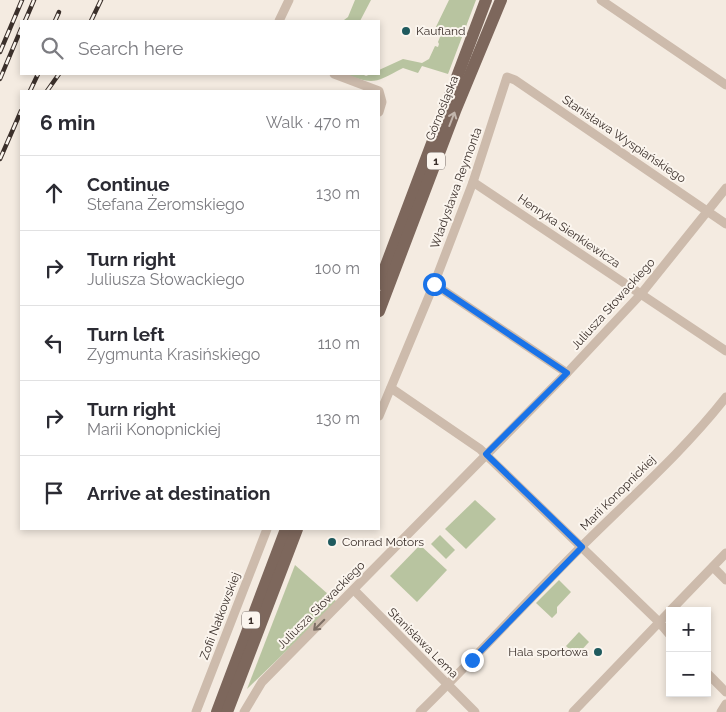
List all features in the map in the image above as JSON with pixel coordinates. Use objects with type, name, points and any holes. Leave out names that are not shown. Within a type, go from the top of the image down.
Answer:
[{"type":"main road","name":"Górnośląska","points":[[380,281],[486,0]]},
{"type":"main road","name":"Górnośląska","points":[[380,309],[452,120],[501,0]]},
{"type":"main road","name":"1","points":[[216,712],[286,530]]},
{"type":"main road","name":"1","points":[[227,712],[297,530]]},
{"type":"street","points":[[279,20],[289,0]]},
{"type":"street","points":[[602,0],[726,85]]},
{"type":"street","points":[[336,75],[364,89]]},
{"type":"street","name":"Władysława Reymonta","points":[[380,414],[474,182],[507,77]]},
{"type":"street","name":"Stanisława Wyspiańskiego","points":[[507,77],[515,80],[726,224]]},
{"type":"street","points":[[380,95],[382,102],[380,109]]},
{"type":"street","name":"Henryka Sienkiewicza","points":[[474,182],[726,351]]},
{"type":"street","name":"Juliusza Słowackiego","points":[[244,712],[262,682],[567,373],[641,294],[726,188]]},
{"type":"street","points":[[434,284],[567,373]]},
{"type":"street","points":[[391,388],[486,454],[666,630]]},
{"type":"street","name":"Marii Konopnickiej","points":[[420,712],[675,455],[726,397]]},
{"type":"street","name":"Zofii Nałkowskiej","points":[[196,712],[266,530]]},
{"type":"street","points":[[674,607],[726,553]]},
{"type":"street","points":[[713,567],[726,580]]},
{"type":"street","name":"Stanisława Lema","points":[[354,590],[474,712]]},
{"type":"street","points":[[573,712],[666,615]]},
{"type":"street","points":[[711,677],[726,692]]},
{"type":"street","points":[[721,712],[726,704]]},
{"type":"green space","points":[[355,0],[371,0],[361,20],[344,20],[348,17]]},
{"type":"green space","points":[[449,0],[476,0],[448,74],[422,66],[418,73],[403,68],[374,81],[362,80],[347,75],[380,75],[380,70],[403,59],[422,63],[429,59],[435,46],[438,47],[440,37],[433,33]]},
{"type":"green space","points":[[475,500],[496,519],[466,549],[445,529]]},
{"type":"green space","points":[[440,535],[455,550],[446,559],[431,544]]},
{"type":"green space","points":[[420,545],[447,570],[417,602],[390,576]]},
{"type":"green space","points":[[295,565],[337,602],[247,689]]},
{"type":"green space","points":[[559,580],[571,592],[557,607],[557,613],[552,618],[536,603]]},
{"type":"green space","points":[[579,632],[589,642],[576,656],[566,646]]},
{"type":"railway","points":[[0,52],[22,0]]},
{"type":"railway","points":[[25,20],[34,0]]},
{"type":"railway","points":[[91,20],[101,0]]},
{"type":"railway","points":[[55,20],[59,12]]},
{"type":"railway","points":[[0,79],[20,31]]},
{"type":"railway","points":[[30,90],[38,75]]},
{"type":"railway","points":[[48,90],[58,75]]},
{"type":"railway","points":[[0,159],[20,113]]},
{"type":"place","name":"Kaufland","points":[[406,31]]},
{"type":"place","name":"Conrad Motors","points":[[332,542]]},
{"type":"place","name":"Hala sportowa","points":[[598,652]]},
{"type":"route","points":[[434,284],[567,373],[486,454],[582,547],[472,660]]}]
